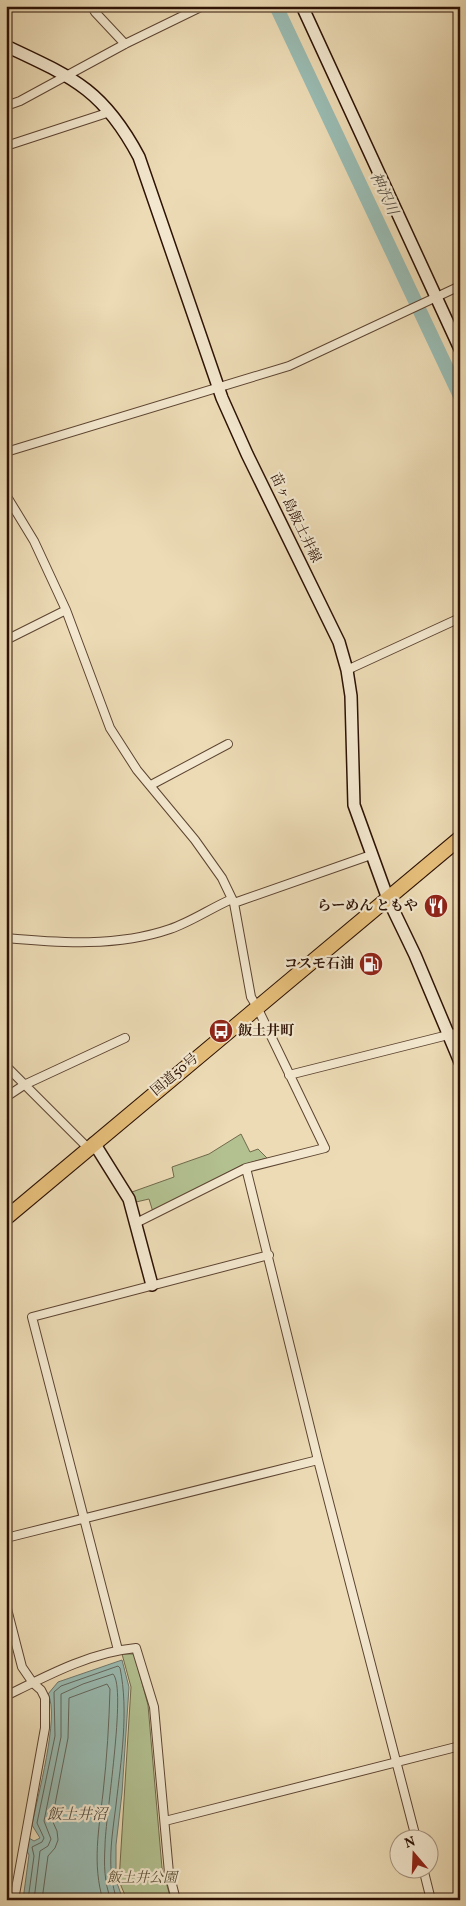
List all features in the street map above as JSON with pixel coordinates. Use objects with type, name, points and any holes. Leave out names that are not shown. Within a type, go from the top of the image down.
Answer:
[{"type":"highway","name":"国道50号","points":[[8,1214],[460,838]]},
{"type":"main road","points":[[302,6],[432,300],[460,350]]},
{"type":"main road","name":"苗ヶ島飯土井線","points":[[6,46],[68,75],[94,95],[126,132],[139,157],[218,388],[247,454],[339,642],[347,670],[351,696],[354,805],[370,855],[388,899],[454,1034],[460,1062]]},
{"type":"main road","points":[[91,1145],[129,1199],[152,1286]]},
{"type":"street","points":[[92,6],[95,12],[125,44]]},
{"type":"street","points":[[6,106],[20,101],[125,44],[203,6]]},
{"type":"street","points":[[6,146],[110,112]]},
{"type":"street","points":[[6,452],[289,366],[460,286]]},
{"type":"street","points":[[6,495],[34,541],[66,610],[110,728],[137,770],[195,840],[222,878],[233,901],[251,997],[258,1007],[324,1148],[246,1168],[136,1223]]},
{"type":"street","points":[[6,640],[66,610]]},
{"type":"street","points":[[347,670],[460,618]]},
{"type":"street","points":[[151,785],[228,744]]},
{"type":"street","points":[[6,938],[102,942],[141,937],[173,929],[233,901],[370,855]]},
{"type":"street","points":[[289,1075],[454,1034]]},
{"type":"street","points":[[6,1097],[24,1085],[125,1038]]},
{"type":"street","points":[[6,1066],[24,1085],[91,1145]]},
{"type":"street","points":[[246,1168],[269,1255],[318,1460],[414,1828]]},
{"type":"street","points":[[118,1650],[32,1317],[269,1255]]},
{"type":"street","points":[[6,1538],[318,1460]]},
{"type":"street","points":[[6,1605],[22,1667],[33,1683],[41,1690],[44,1698],[45,1728],[14,1900]]},
{"type":"street","points":[[6,1696],[33,1683],[118,1650],[136,1648],[154,1707],[169,1873],[176,1900]]},
{"type":"street","points":[[165,1821],[460,1746]]},
{"type":"street","points":[[426,1878],[431,1900]]},
{"type":"green space","points":[[241,1134],[250,1152],[258,1149],[267,1158],[242,1165],[153,1212],[149,1199],[136,1202],[132,1192],[174,1177],[172,1167],[209,1154]]},
{"type":"green space","name":"飯土井公園","points":[[122,1654],[134,1654],[148,1705],[162,1868],[170,1896],[157,1900],[127,1900],[119,1881],[131,1687]]},
{"type":"water","name":"飯土井沼","points":[[122,1660],[129,1687],[122,1793],[116,1845],[116,1880],[123,1900],[23,1900],[29,1855],[27,1851],[29,1838],[34,1841],[40,1838],[32,1825],[50,1738],[51,1705],[48,1694],[58,1682]]},
{"type":"waterway","name":"神沢川","points":[[276,6],[460,396]]},
{"type":"place","name":"らーめん ともや","points":[[436,906]]},
{"type":"place","name":"コスモ石油","points":[[371,964]]},
{"type":"place","name":"飯土井町","points":[[221,1031]]}]
